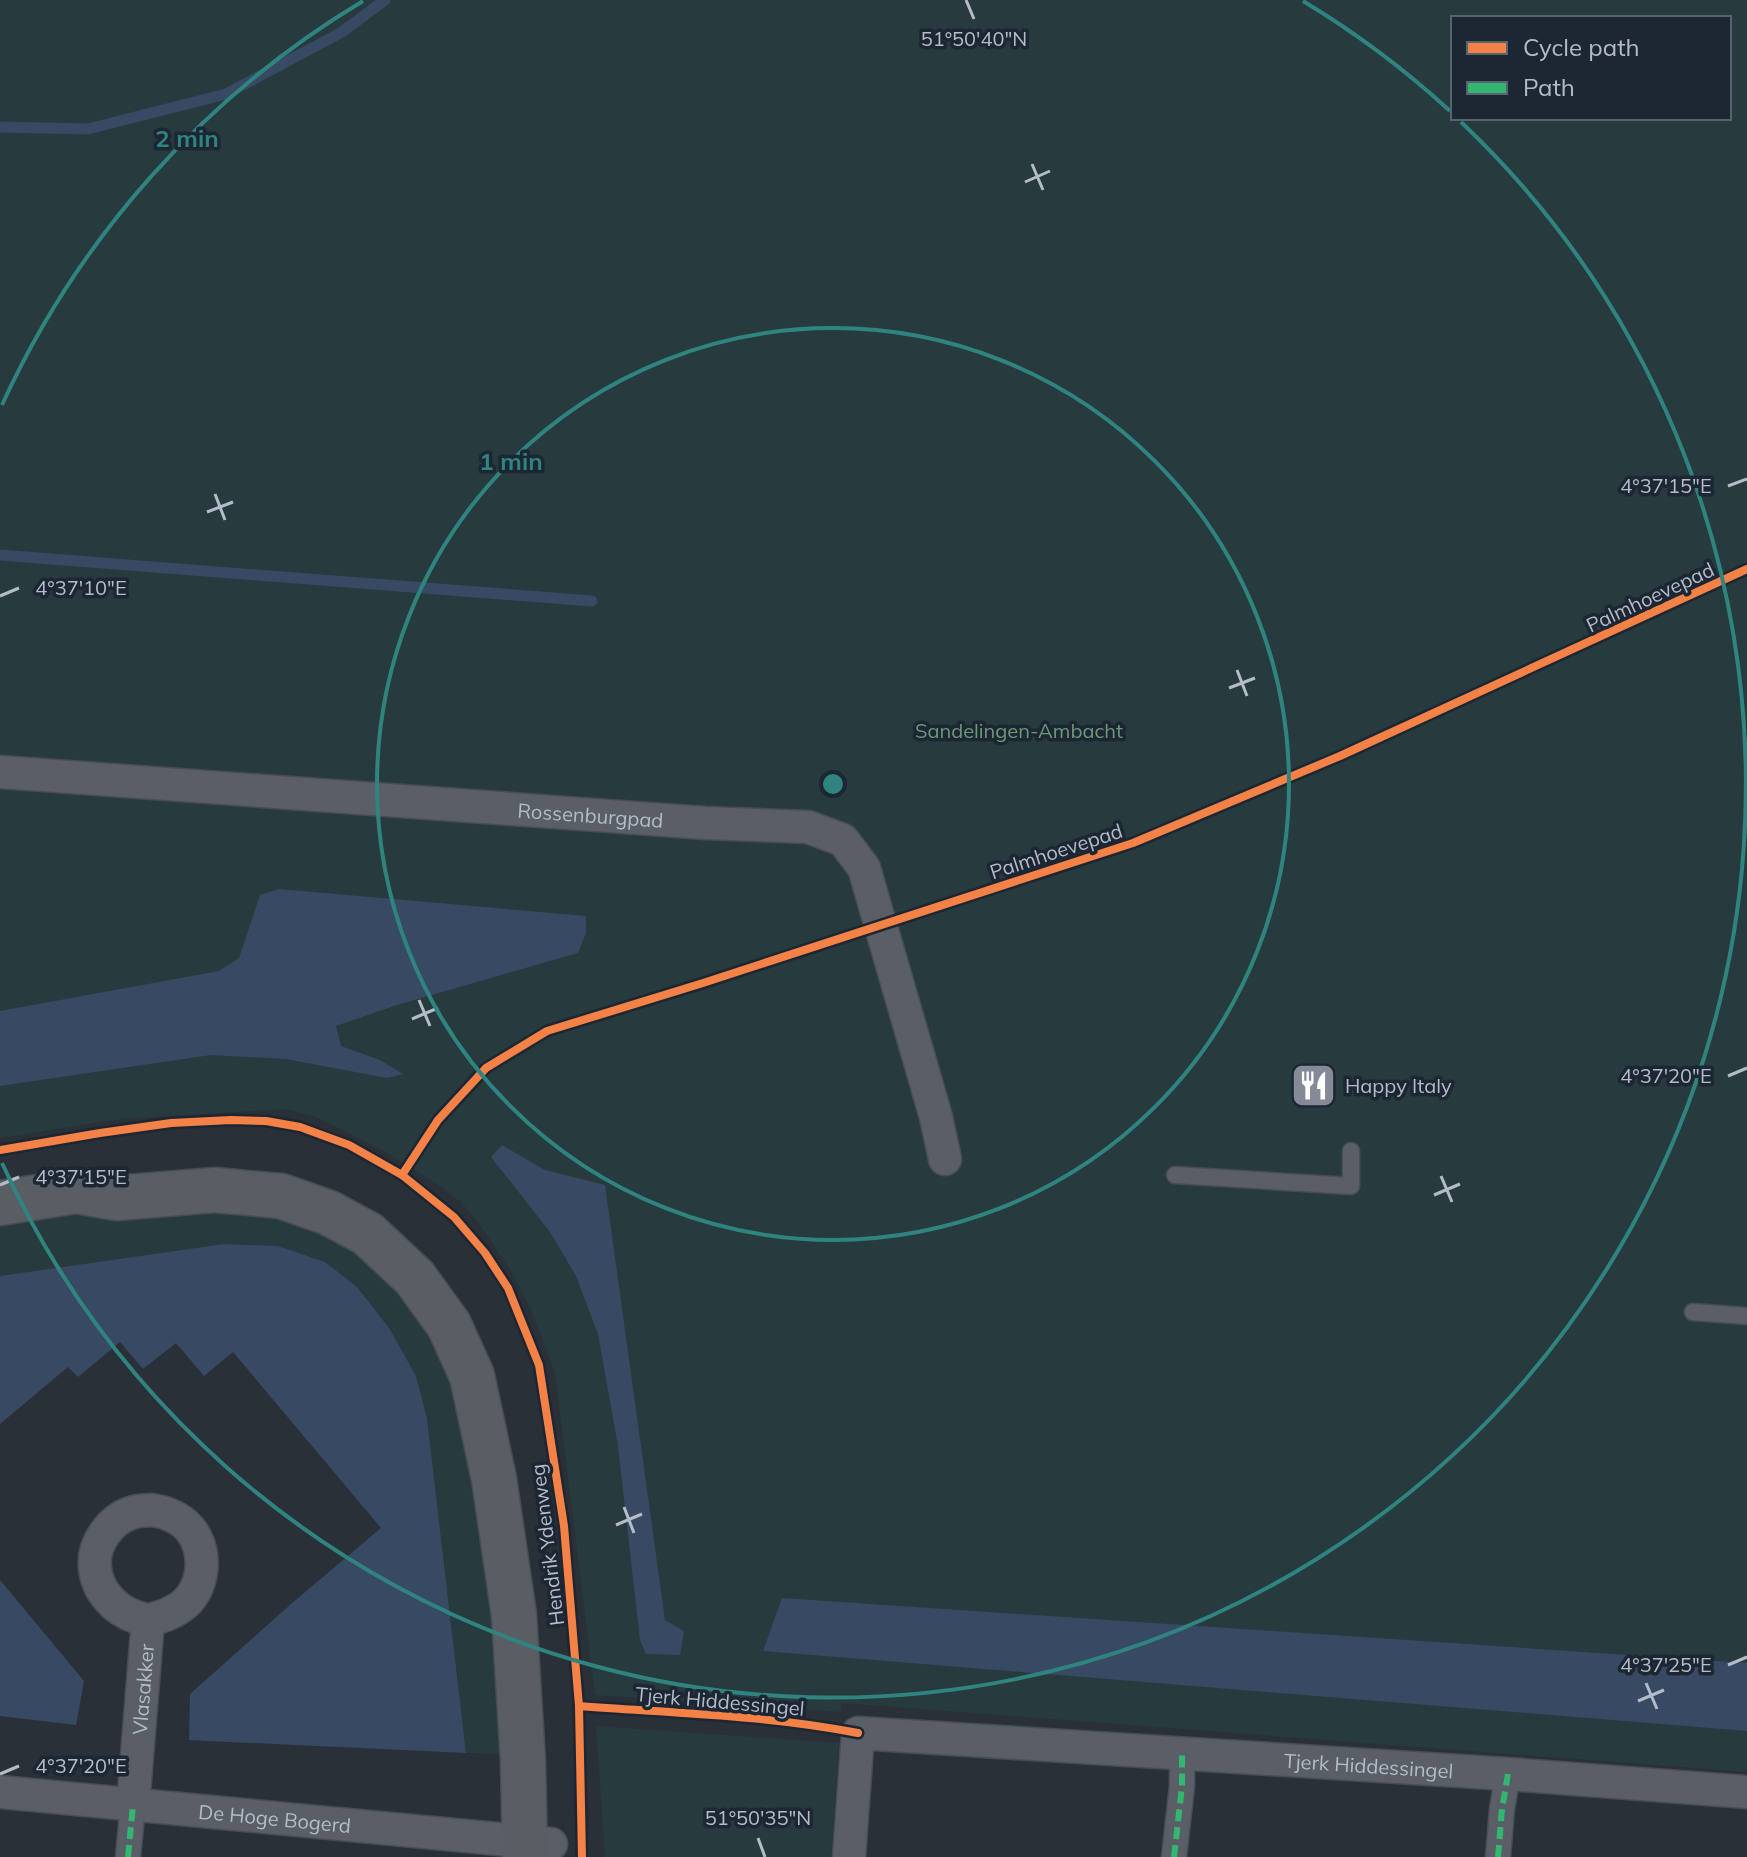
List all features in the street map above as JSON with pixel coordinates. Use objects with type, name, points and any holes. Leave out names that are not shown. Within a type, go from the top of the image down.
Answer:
[{"type":"main road","name":"Hendrik Ydenweg","points":[[0,1203],[76,1191],[108,1174],[209,1162],[264,1165],[326,1182],[369,1202],[412,1233],[442,1263],[468,1301],[491,1347],[515,1443],[535,1609],[549,1764],[538,1850]]},
{"type":"street","name":"Rossenburgpad","points":[[0,772],[705,823],[808,827],[843,840],[864,868],[936,1117],[945,1159]]},
{"type":"street","name":"Vlasakker","points":[[133,1805],[148,1620]]},
{"type":"street","name":"Tjerk Hiddessingel","points":[[849,1857],[858,1733],[1747,1792]]},
{"type":"street","points":[[1174,1857],[1182,1786],[1182,1755]]},
{"type":"street","points":[[1498,1857],[1508,1774]]},
{"type":"street","name":"De Hoge Bogerd","points":[[0,1792],[133,1805],[456,1846],[538,1850]]},
{"type":"street","points":[[128,1857],[133,1805]]},
{"type":"lane","points":[[1175,1175],[1351,1186],[1351,1151]]},
{"type":"lane","points":[[1693,1312],[1747,1316]]},
{"type":"green space","name":"Sandelingen-Ambacht","points":[[0,0],[1747,0],[1747,1772],[842,1703],[841,1712],[595,1695],[555,1373],[531,1309],[511,1271],[478,1222],[461,1202],[440,1186],[380,1149],[316,1117],[285,1109],[121,1119],[0,1138]]},
{"type":"green space","points":[[278,1211],[346,1236],[438,1333],[485,1488],[513,1754],[466,1753],[427,1418],[416,1376],[278,1246],[224,1244],[0,1276],[0,1225],[78,1212]]},
{"type":"green space","points":[[596,1726],[839,1743],[831,1857],[605,1857]]},
{"type":"water","points":[[279,889],[586,916],[586,933],[578,953],[397,1005],[336,1026],[341,1046],[380,1060],[403,1074],[387,1078],[286,1059],[211,1055],[0,1086],[0,1011],[219,971],[239,958],[260,895]]},
{"type":"water","points":[[502,1145],[545,1170],[605,1185],[665,1620],[684,1631],[680,1655],[646,1654],[640,1640],[618,1446],[598,1334],[576,1276],[550,1232],[491,1157]]},
{"type":"water","points":[[224,1244],[278,1246],[325,1262],[357,1287],[389,1328],[416,1376],[427,1418],[466,1753],[189,1740],[190,1694],[381,1528],[233,1352],[204,1376],[176,1343],[143,1369],[120,1342],[78,1377],[68,1367],[0,1424],[0,1276]]},
{"type":"water","points":[[0,1580],[84,1681],[76,1725],[0,1716]]},
{"type":"water","points":[[782,1598],[1747,1663],[1747,1731],[763,1651]]},
{"type":"waterway","points":[[0,127],[88,129],[226,94],[342,32],[385,0]]},
{"type":"waterway","points":[[0,555],[592,601]]},
{"type":"marked path","points":[[1174,1857],[1182,1786],[1182,1755]]},
{"type":"marked path","points":[[1498,1857],[1508,1774]]},
{"type":"marked path","points":[[128,1857],[133,1805]]},
{"type":"cycle path","name":"Palmhoevepad","points":[[402,1175],[438,1120],[486,1068],[547,1031],[1133,843],[1340,756],[1747,569]]},
{"type":"cycle path","points":[[0,1150],[171,1123],[266,1121],[300,1127],[349,1145],[402,1175],[454,1217],[485,1253],[508,1288],[539,1365],[564,1526],[579,1706],[582,1857]]},
{"type":"cycle path","points":[[579,1706],[754,1718],[858,1733]]},
{"type":"place","name":"Happy Italy","points":[[1314,1085]]}]
